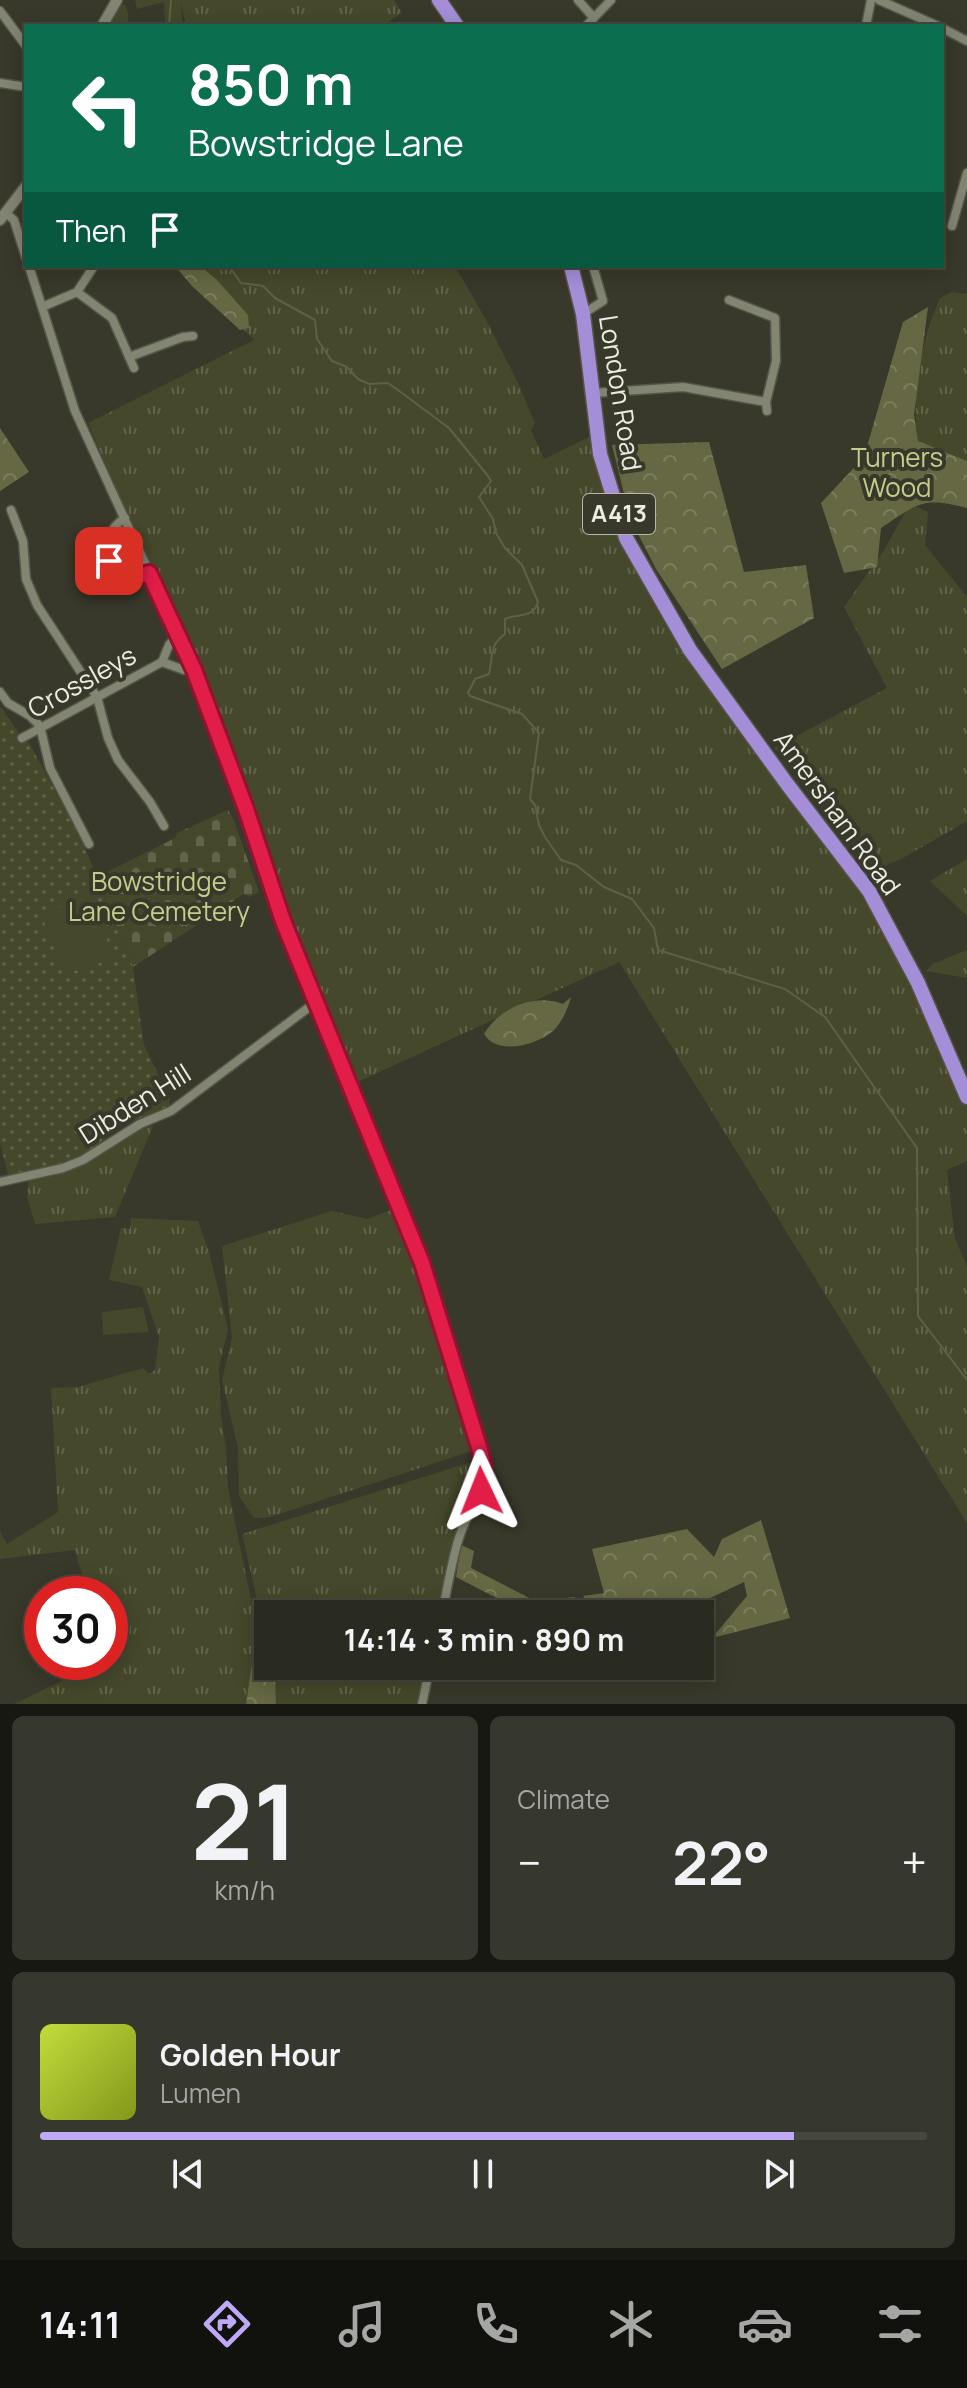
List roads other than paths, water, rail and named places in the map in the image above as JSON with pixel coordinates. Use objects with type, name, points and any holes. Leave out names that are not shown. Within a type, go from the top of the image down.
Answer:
[{"type":"highway","points":[[439,0],[456,24]]},
{"type":"highway","name":"London Road","points":[[572,268],[583,314],[600,454],[626,538],[690,650],[748,732]]},
{"type":"highway","name":"Amersham Road","points":[[748,732],[869,891],[918,983],[967,1097]]},
{"type":"street","points":[[103,24],[117,0]]},
{"type":"street","points":[[578,0],[589,24],[611,0]]},
{"type":"street","points":[[866,24],[871,0]]},
{"type":"street","points":[[879,0],[933,24]]},
{"type":"street","points":[[0,11],[24,43]]},
{"type":"street","points":[[944,29],[967,41]]},
{"type":"street","points":[[0,83],[24,87]]},
{"type":"street","points":[[952,226],[967,173]]},
{"type":"street","points":[[24,189],[4,217],[14,220],[24,252]]},
{"type":"street","points":[[950,190],[960,194]]},
{"type":"street","points":[[30,268],[75,411],[194,670],[246,809],[283,921],[422,1263],[484,1466],[481,1491],[458,1540],[445,1600]]},
{"type":"street","points":[[42,307],[77,292],[93,268]]},
{"type":"street","points":[[583,314],[603,301],[594,268]]},
{"type":"street","points":[[77,292],[112,318],[134,368]]},
{"type":"street","points":[[593,393],[683,387],[766,406],[776,361],[775,318],[729,300]]},
{"type":"street","points":[[129,357],[193,336]]},
{"type":"street","points":[[11,510],[23,541],[26,579],[37,605],[97,697],[108,738],[118,760],[164,826]]},
{"type":"street","points":[[125,518],[115,524],[107,540],[105,551],[109,561],[125,574],[138,577],[149,573]]},
{"type":"street","name":"Crossleys","points":[[22,738],[162,662],[177,635]]},
{"type":"street","name":"Crossleys","points":[[162,662],[184,670],[194,670]]},
{"type":"street","points":[[0,692],[8,703],[40,726],[50,768],[89,844]]},
{"type":"street","name":"Dibden Hill","points":[[0,1182],[63,1168],[83,1160],[140,1124],[171,1111],[316,1002]]},
{"type":"street","points":[[422,1704],[427,1680]]},
{"type":"waterway","points":[[169,24],[171,0]]},
{"type":"waterway","points":[[230,268],[241,283],[263,286],[275,298],[315,320],[317,339],[332,361],[347,367],[358,379],[369,384],[388,383],[449,428],[488,476],[491,481],[479,497],[493,519],[496,533],[505,548],[522,565],[538,602],[533,611],[505,619],[505,634],[494,647],[489,674],[475,679],[468,693],[522,714],[539,733],[530,799],[535,805],[545,837],[561,860],[576,865],[604,887],[632,899],[654,928],[658,950],[785,989],[825,1017],[917,1148],[918,1316],[967,1380]]},
{"type":"park label","name":"Turners Wood","points":[[897,473]]},
{"type":"park label","name":"Bowstridge Lane Cemetery","points":[[159,897]]}]
